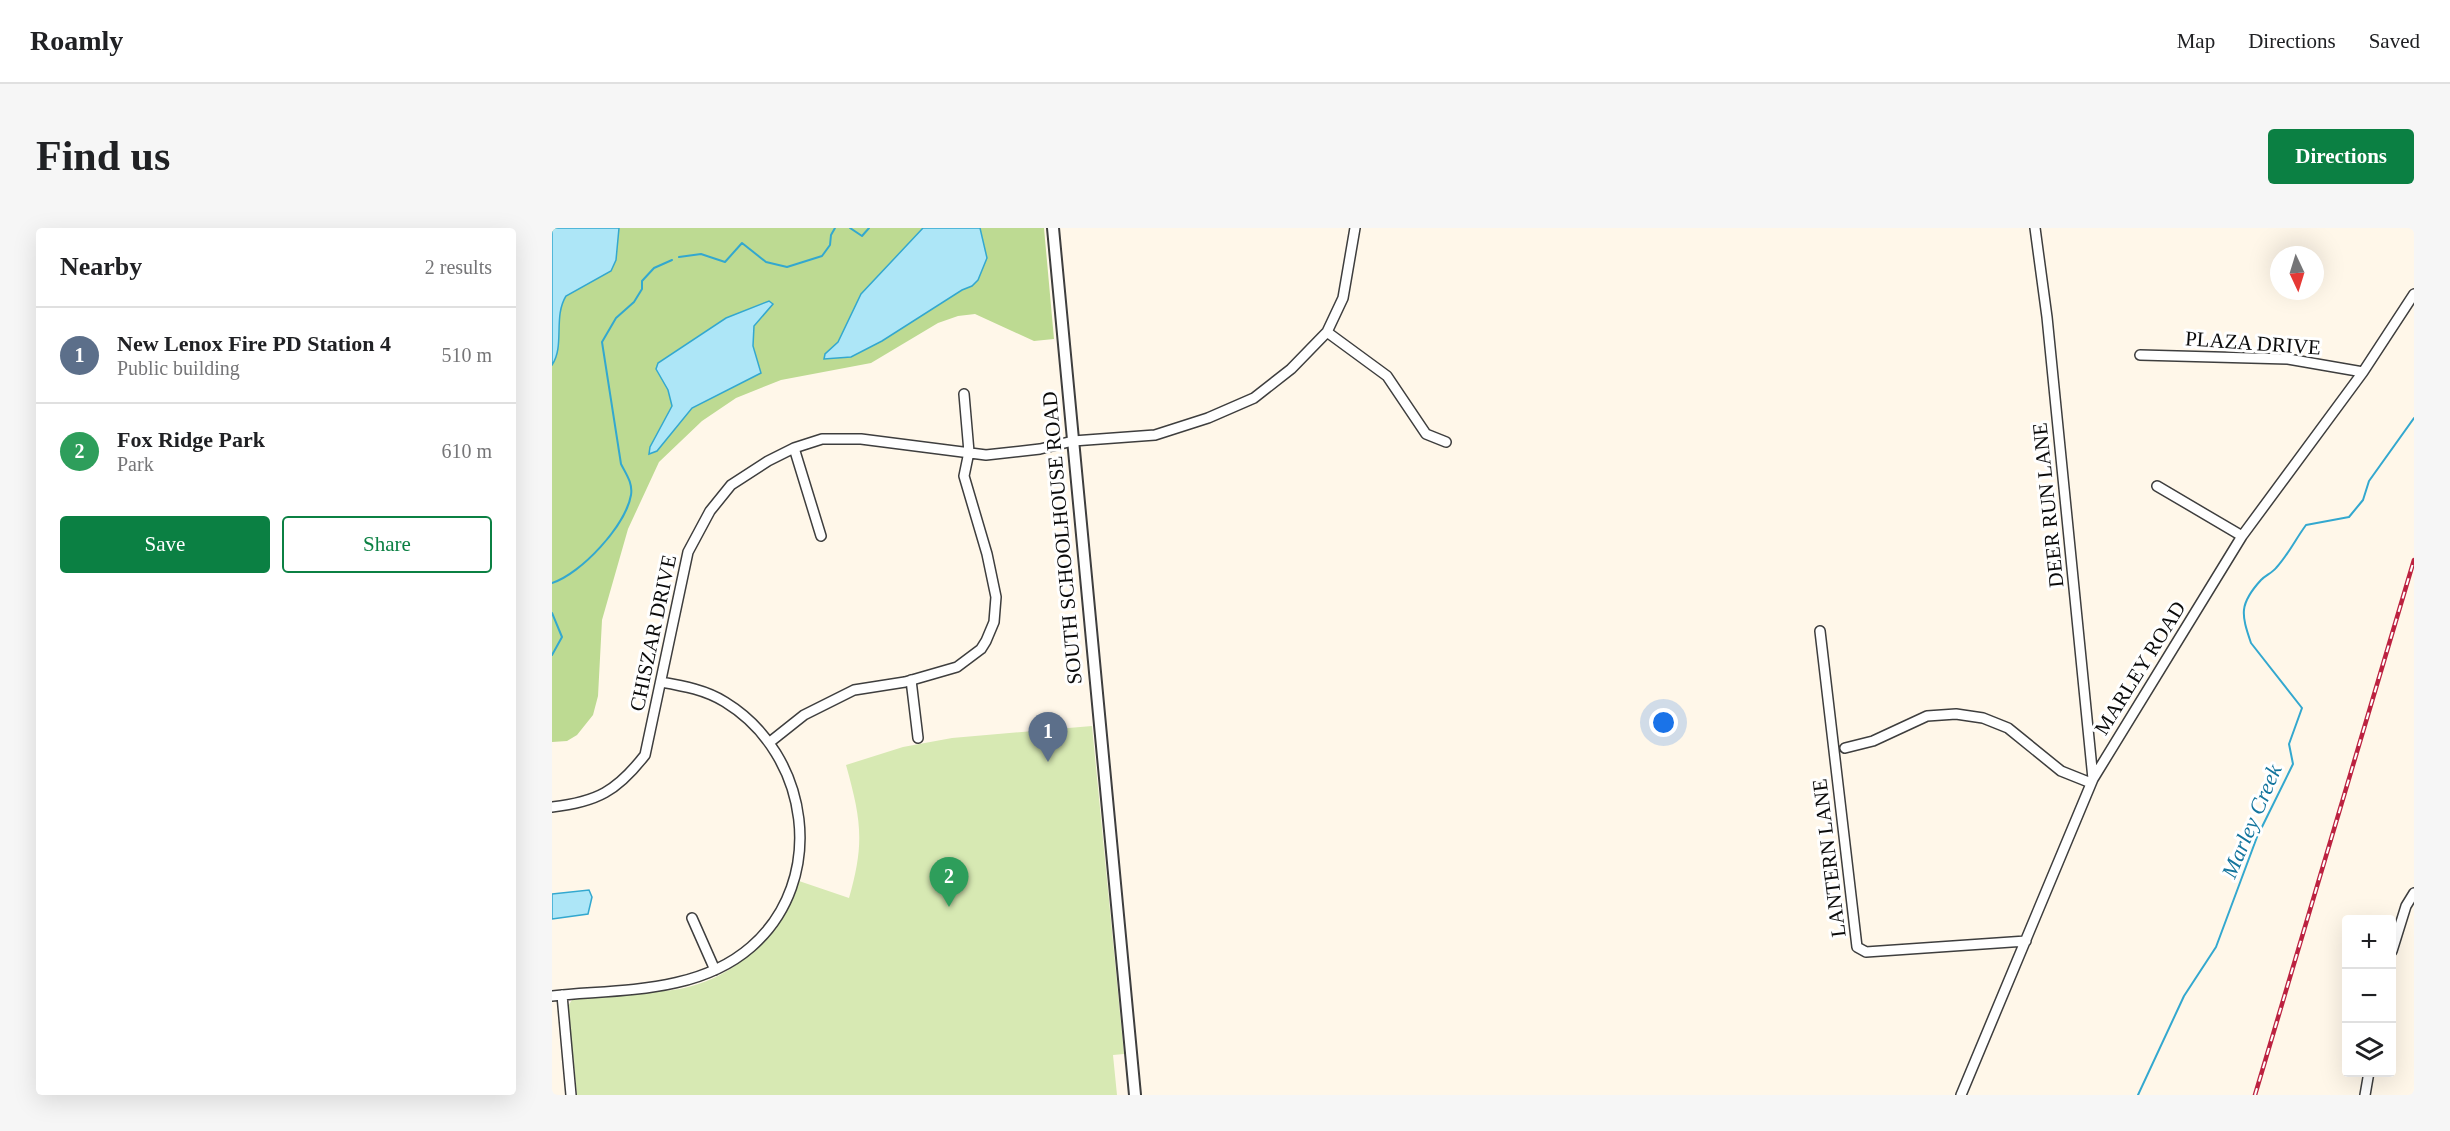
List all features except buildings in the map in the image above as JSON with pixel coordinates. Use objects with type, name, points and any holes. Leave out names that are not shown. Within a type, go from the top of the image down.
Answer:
[{"type":"street","name":"SOUTH SCHOOLHOUSE ROAD","points":[[1053,228],[1136,1095]]},
{"type":"street","name":"CHISZAR DRIVE","points":[[552,807],[602,797],[627,779],[645,755],[688,552],[710,511],[731,485],[768,461],[794,448],[822,440],[861,439],[986,455],[1040,449],[1073,441],[1155,435],[1208,418],[1254,398],[1291,369],[1327,332],[1343,298],[1355,228]]},
{"type":"street","name":"DEER RUN LANE","points":[[2035,228],[2047,317],[2092,781]]},
{"type":"street","name":"MARLEY ROAD","points":[[1960,1095],[2092,781],[2242,536],[2363,372],[2414,294]]},
{"type":"street","points":[[1327,332],[1387,376],[1426,434],[1446,442]]},
{"type":"street","name":"PLAZA DRIVE","points":[[2140,355],[2288,359],[2363,372]]},
{"type":"street","points":[[770,742],[804,715],[854,690],[911,680],[957,667],[981,649],[994,622],[996,597],[987,554],[964,476],[969,452],[964,394]]},
{"type":"street","points":[[794,448],[821,536]]},
{"type":"street","points":[[2157,486],[2242,536]]},
{"type":"street","name":"LANTERN LANE","points":[[1820,631],[1857,947],[1866,952],[2026,941]]},
{"type":"street","points":[[911,680],[918,738]]},
{"type":"street","points":[[571,1095],[557,995],[660,986],[686,981],[715,970],[750,948],[765,933],[786,900],[796,871],[801,842],[798,806],[787,769],[770,742],[745,716],[725,702],[686,686],[661,682]]},
{"type":"street","points":[[1845,747],[1873,741],[1927,716],[1956,714],[1983,718],[2008,728],[2061,771],[2092,781]]},
{"type":"street","points":[[2396,936],[2406,906],[2414,893]]},
{"type":"street","points":[[692,918],[715,970]]},
{"type":"street","points":[[2365,1095],[2368,1077]]},
{"type":"green space","points":[[552,228],[1044,228],[1054,339],[1034,341],[975,314],[958,316],[938,323],[871,363],[781,380],[736,398],[702,421],[659,462],[628,529],[602,620],[598,696],[593,715],[577,735],[567,741],[552,742]]},
{"type":"green space","points":[[1092,726],[1124,1054],[1113,1055],[1117,1095],[577,1095],[568,1006],[572,1000],[673,990],[715,977],[751,953],[766,938],[790,901],[799,881],[849,898],[857,862],[859,831],[858,816],[846,765],[903,747],[952,738]]},
{"type":"water","points":[[552,228],[619,228],[616,260],[611,271],[566,296],[562,304],[558,349],[552,365]]},
{"type":"water","points":[[923,228],[980,228],[987,258],[978,280],[972,286],[962,290],[882,341],[851,357],[824,359],[825,354],[838,342],[861,294]]},
{"type":"water","points":[[769,301],[773,304],[754,326],[753,346],[761,373],[692,408],[657,451],[649,454],[650,447],[672,406],[668,390],[656,369],[658,363],[726,318]]},
{"type":"water","points":[[589,890],[592,897],[588,914],[552,919],[552,894]]},
{"type":"waterway","points":[[679,257],[701,254],[725,262],[742,243],[766,262],[787,267],[822,256],[830,245],[831,235],[835,228]]},
{"type":"waterway","points":[[850,228],[862,236],[869,228]]},
{"type":"waterway","points":[[552,583],[576,570],[600,547],[621,520],[627,507],[631,486],[621,464],[602,342],[616,318],[634,302],[642,289],[642,281],[654,268],[672,260]]},
{"type":"waterway","name":"Marley Creek","points":[[2138,1095],[2184,996],[2216,947],[2257,837],[2293,764],[2289,744],[2302,708],[2251,643],[2244,617],[2246,603],[2254,588],[2280,563],[2306,525],[2349,517],[2363,500],[2369,481],[2414,418]]},
{"type":"waterway","points":[[552,613],[562,637],[552,655]]},
{"type":"railway","points":[[2255,1095],[2414,560]]},
{"type":"place","name":"New Lenox Fire PD Station 4","points":[[1048,762]]},
{"type":"place","name":"Fox Ridge Park","points":[[949,907]]}]
